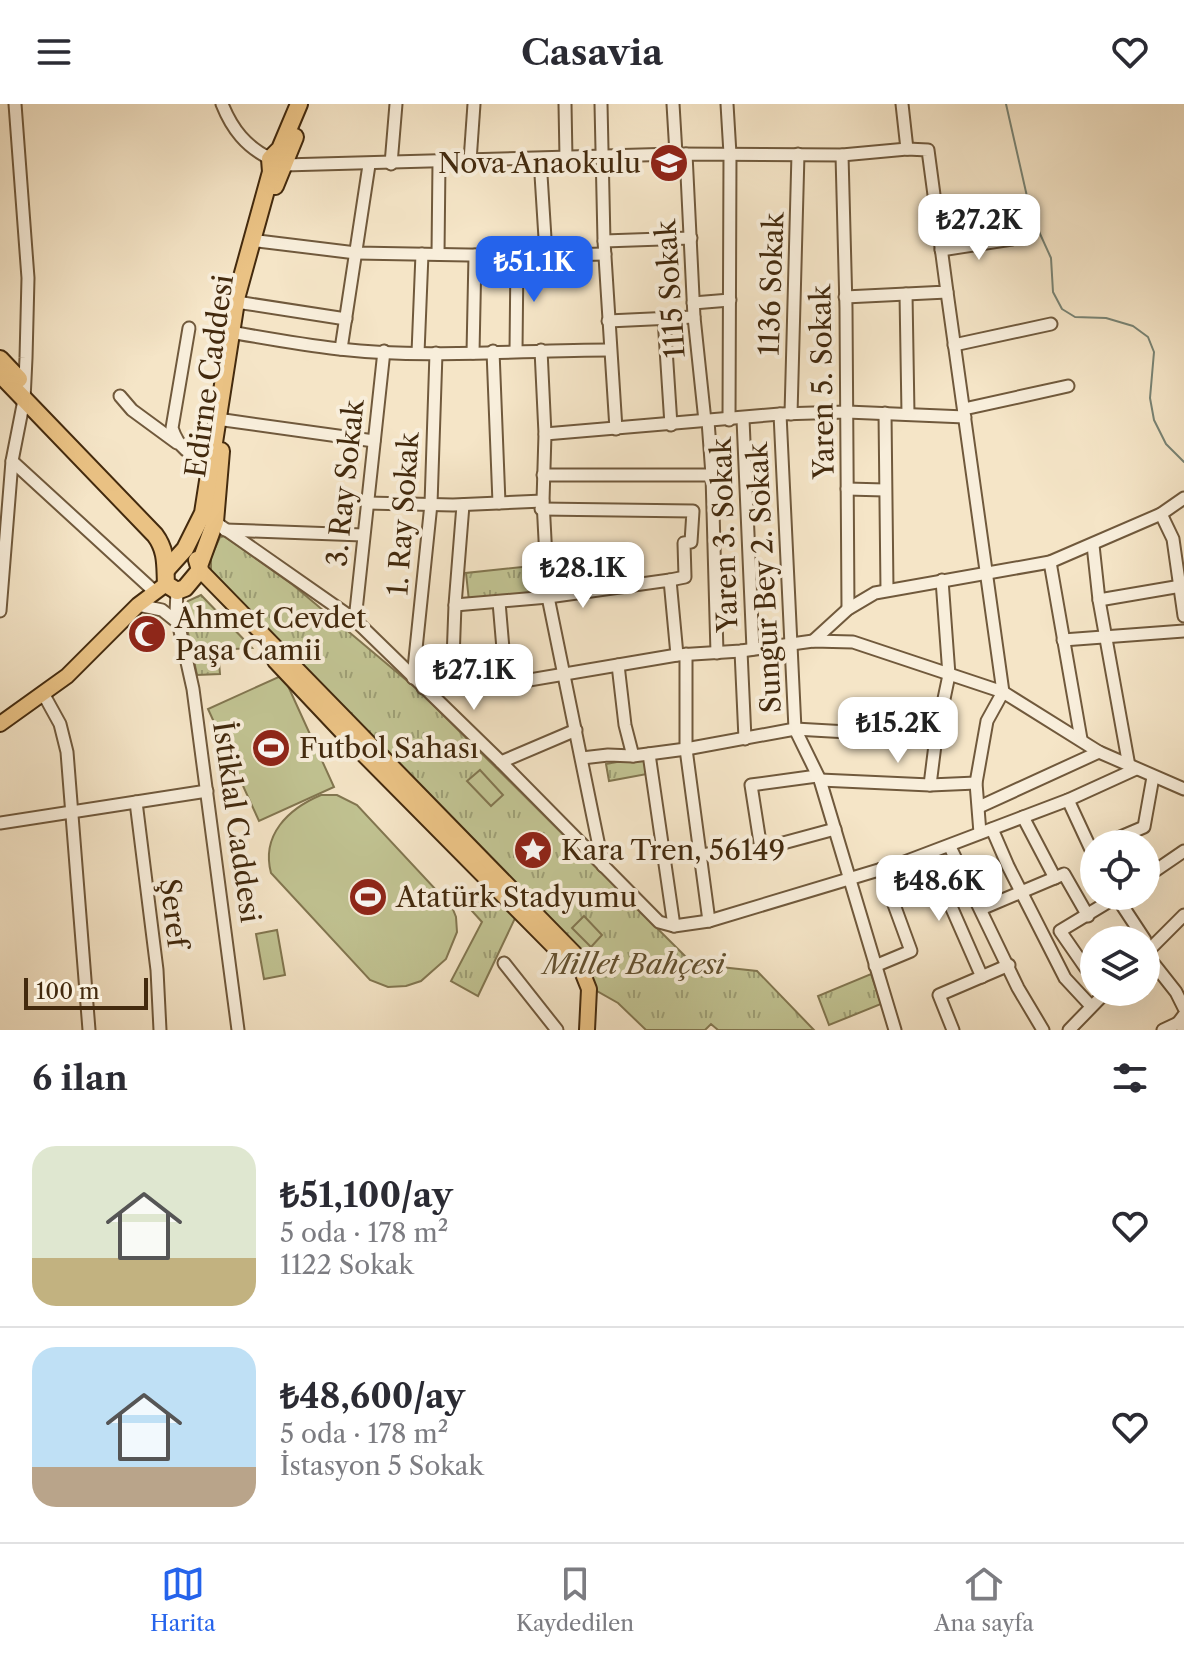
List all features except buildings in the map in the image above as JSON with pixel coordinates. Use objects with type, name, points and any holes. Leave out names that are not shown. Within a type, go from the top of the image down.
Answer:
[{"type":"highway","name":"Edirne Caddesi","points":[[183,545],[203,513],[237,295],[299,104]]},
{"type":"highway","name":"Edirne Caddesi","points":[[177,580],[220,526],[224,420],[236,333],[278,162],[308,104]]},
{"type":"highway","points":[[0,359],[24,392],[155,535],[177,580]]},
{"type":"highway","points":[[0,374],[24,392],[196,557],[177,580]]},
{"type":"highway","points":[[177,580],[183,545]]},
{"type":"main road","points":[[0,724],[44,695],[138,605],[177,580]]},
{"type":"main road","points":[[177,580],[575,954],[589,989],[587,1030]]},
{"type":"main road","points":[[177,580],[213,594],[369,761],[568,961],[581,988],[581,1030]]},
{"type":"street","points":[[0,611],[5,492],[24,392],[28,278],[15,104]]},
{"type":"street","points":[[222,104],[232,125],[246,143],[278,162],[369,165],[681,154],[842,155],[928,150],[1003,692],[987,721],[976,783],[979,807],[986,831],[1065,978],[1080,994]]},
{"type":"street","points":[[391,164],[396,104]]},
{"type":"street","points":[[470,161],[474,104]]},
{"type":"street","points":[[565,104],[566,158]]},
{"type":"street","points":[[601,104],[604,241],[616,429]]},
{"type":"street","name":"1115 Sokak","points":[[673,104],[691,238],[694,317],[712,475],[717,653]]},
{"type":"street","points":[[727,104],[730,154],[729,420]]},
{"type":"street","points":[[902,104],[907,149]]},
{"type":"street","name":"1136 Sokak","points":[[785,414],[798,154]]},
{"type":"street","name":"Yaren 5. Sokak","points":[[842,155],[848,609]]},
{"type":"street","points":[[540,159],[546,254]]},
{"type":"street","points":[[438,254],[439,162]]},
{"type":"street","points":[[341,349],[369,165]]},
{"type":"street","points":[[604,241],[691,238]]},
{"type":"street","points":[[941,250],[1012,239]]},
{"type":"street","points":[[258,241],[356,253],[605,254]]},
{"type":"street","points":[[418,353],[422,254]]},
{"type":"street","points":[[473,353],[475,255]]},
{"type":"street","points":[[516,351],[517,256]]},
{"type":"street","points":[[845,297],[947,292]]},
{"type":"street","points":[[906,294],[908,414]]},
{"type":"street","points":[[693,303],[730,300]]},
{"type":"street","points":[[243,303],[346,319]]},
{"type":"street","points":[[608,321],[694,317]]},
{"type":"street","points":[[664,318],[671,425]]},
{"type":"street","points":[[954,345],[1051,324]]},
{"type":"street","points":[[177,443],[172,428],[189,328]]},
{"type":"street","points":[[236,333],[341,349],[418,353],[610,350]]},
{"type":"street","points":[[541,350],[545,434],[542,507],[548,597],[603,866]]},
{"type":"street","name":"3. Ray Sokak","points":[[355,620],[384,351]]},
{"type":"street","points":[[493,351],[499,503]]},
{"type":"street","name":"1. Ray Sokak","points":[[413,678],[431,504],[436,353]]},
{"type":"street","points":[[545,434],[785,414],[964,413],[1068,386]]},
{"type":"street","points":[[120,396],[132,410],[185,451],[209,462]]},
{"type":"street","points":[[885,413],[887,590]]},
{"type":"street","name":"Sungur Bey 2. Sokak","points":[[785,414],[795,729],[818,778],[835,829],[895,1030]]},
{"type":"street","name":"Yaren 3. Sokak","points":[[743,419],[747,650],[745,739]]},
{"type":"street","points":[[224,420],[374,441]]},
{"type":"street","points":[[12,461],[177,580]]},
{"type":"street","points":[[543,475],[712,475]]},
{"type":"street","points":[[847,489],[885,490]]},
{"type":"street","points":[[813,641],[864,598],[887,590],[1050,562],[1161,514],[1184,498]]},
{"type":"street","points":[[367,503],[499,503],[693,511],[691,542],[684,543],[685,577],[548,597],[455,605]]},
{"type":"street","points":[[452,687],[463,505]]},
{"type":"street","points":[[1161,514],[1173,539],[1184,616]]},
{"type":"street","points":[[220,526],[363,535]]},
{"type":"street","points":[[220,526],[355,620],[659,922],[674,926],[709,921],[950,847],[1068,800],[1132,767]]},
{"type":"street","points":[[1093,545],[1099,600],[1132,767]]},
{"type":"street","points":[[1050,562],[1081,739]]},
{"type":"street","points":[[177,580],[178,623]]},
{"type":"street","points":[[177,580],[178,623]]},
{"type":"street","points":[[670,580],[681,655],[686,749],[698,855],[709,921]]},
{"type":"street","points":[[930,785],[949,675],[942,580]]},
{"type":"street","points":[[1099,600],[1181,586]]},
{"type":"street","points":[[499,602],[506,684]]},
{"type":"street","points":[[138,605],[162,610],[178,623]]},
{"type":"street","name":"İstiklal Caddesi","points":[[178,623],[193,689],[238,1030]]},
{"type":"street","points":[[1063,640],[1184,631]]},
{"type":"street","points":[[423,688],[506,684],[681,655],[791,643],[853,642],[1003,692],[1099,752],[1184,789]]},
{"type":"street","points":[[618,665],[625,725],[633,756]]},
{"type":"street","points":[[44,695],[64,737],[89,1030]]},
{"type":"street","points":[[582,758],[633,756],[686,749],[795,729],[936,737]]},
{"type":"street","points":[[501,762],[576,730]]},
{"type":"street","points":[[979,807],[1099,752]]},
{"type":"street","points":[[649,754],[674,926]]},
{"type":"street","points":[[1137,830],[1144,827],[1153,777]]},
{"type":"street","points":[[761,849],[751,785],[818,778],[930,785],[976,783]]},
{"type":"street","points":[[0,823],[207,791]]},
{"type":"street","points":[[1068,800],[1083,830]]},
{"type":"street","name":"Şeref","points":[[136,802],[157,970],[160,1030]]},
{"type":"street","points":[[1023,817],[1055,878]]},
{"type":"street","points":[[698,855],[761,849],[835,829]]},
{"type":"street","points":[[950,847],[1018,988],[1043,1030]]},
{"type":"street","points":[[1160,867],[1184,851]]},
{"type":"street","points":[[928,854],[982,977]]},
{"type":"street","points":[[875,966],[911,951],[881,869]]},
{"type":"street","points":[[981,909],[1064,874],[1088,916]]},
{"type":"street","points":[[1080,960],[1060,931],[1097,910]]},
{"type":"street","points":[[1160,936],[1184,915]]},
{"type":"street","points":[[504,963],[550,1027]]},
{"type":"street","points":[[953,1030],[939,995],[1009,965]]},
{"type":"street","points":[[1160,967],[1184,1008]]},
{"type":"street","points":[[1069,1030],[1091,1006]]},
{"type":"street","points":[[1163,1030],[1182,1022]]},
{"type":"green space","name":"Millet Bahçesi","points":[[224,536],[293,585],[418,690],[693,964],[757,971],[814,1030],[718,1030],[711,1024],[705,1030],[646,1030],[618,1003],[597,991],[591,973],[576,949],[211,571],[211,557],[220,537]]},
{"type":"green space","points":[[541,565],[544,593],[469,601],[466,573]]},
{"type":"green space","points":[[201,595],[252,648],[218,650],[220,674],[197,675],[183,609],[188,601]]},
{"type":"green space","name":"Futbol Sahası","points":[[283,675],[334,787],[259,821],[208,709]]},
{"type":"green space","points":[[644,757],[647,774],[609,781],[606,764]]},
{"type":"green space","points":[[480,770],[503,795],[491,806],[467,781]]},
{"type":"green space","name":"Atatürk Stadyumu","points":[[321,795],[337,795],[357,805],[452,907],[457,932],[446,959],[421,981],[388,987],[370,980],[271,873],[270,847],[280,825],[298,808]]},
{"type":"green space","points":[[493,886],[518,912],[478,996],[451,981],[482,922],[472,911]]},
{"type":"green space","points":[[584,916],[602,935],[591,947],[572,928]]},
{"type":"green space","points":[[277,930],[285,975],[264,979],[256,934]]},
{"type":"green space","points":[[871,974],[881,1004],[829,1025],[818,996]]},
{"type":"waterway","points":[[1006,104],[1031,214],[1051,258],[1053,292],[1062,309],[1075,317],[1106,318],[1133,326],[1148,337],[1154,352],[1150,398],[1154,420],[1166,444],[1184,462]]},
{"type":"place","name":"Nova Anaokulu","points":[[669,163]]},
{"type":"place","name":"Ahmet Cevdet Paşa Camii","points":[[147,634]]},
{"type":"place","name":"Futbol Sahası","points":[[271,748]]},
{"type":"place","name":"Kara Tren, 56149","points":[[533,850]]},
{"type":"place","name":"Atatürk Stadyumu","points":[[368,897]]}]
